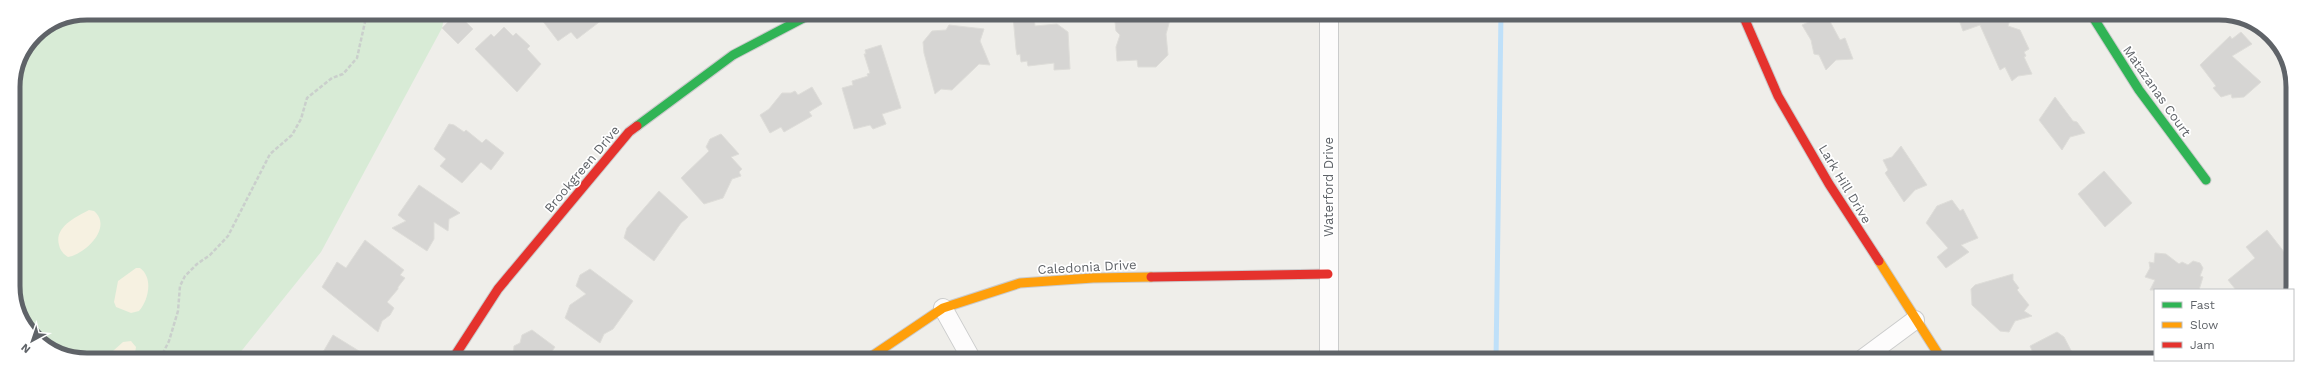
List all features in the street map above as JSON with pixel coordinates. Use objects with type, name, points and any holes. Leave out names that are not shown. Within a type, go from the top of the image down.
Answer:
[{"type":"street","name":"Brookgreen Drive","points":[[456,353],[498,288],[629,132],[733,55],[800,20]]},
{"type":"street","name":"Waterford Drive","points":[[1329,20],[1329,353]]},
{"type":"street","name":"Lark Hill Drive","points":[[1745,20],[1778,96],[1828,184],[1937,353]]},
{"type":"street","name":"Matazanas Court","points":[[2095,20],[2139,90],[2206,180]]},
{"type":"street","name":"Caledonia Drive","points":[[876,353],[943,308],[1020,283],[1093,278],[1328,274]]},
{"type":"street","points":[[943,308],[968,353]]},
{"type":"street","points":[[1870,353],[1915,320]]},
{"type":"path","points":[[163,353],[169,341],[178,311],[180,286],[185,276],[197,264],[210,255],[228,236],[270,154],[292,135],[301,119],[307,98],[332,78],[343,74],[356,58],[365,20]]},
{"type":"green space","points":[[87,20],[444,20],[442,28],[321,252],[240,353],[78,352],[65,349],[52,343],[52,321],[29,320],[21,299],[20,286],[20,87],[21,74],[25,61],[31,50],[50,31],[61,25],[74,21]]},
{"type":"sand","points":[[89,210],[94,211],[99,217],[99,232],[95,239],[82,251],[68,257],[59,247],[58,239],[60,233],[72,219]]},
{"type":"sand","points":[[136,268],[140,268],[144,272],[147,278],[148,290],[142,307],[139,311],[131,313],[116,307],[114,302],[118,281]]},
{"type":"sand","points":[[131,341],[136,347],[135,353],[111,353],[123,342]]},
{"type":"building","points":[[450,20],[464,20],[473,29],[458,44],[442,28]]},
{"type":"building","points":[[542,20],[602,20],[577,39],[571,32],[558,41]]},
{"type":"building","points":[[1013,20],[1034,20],[1035,26],[1057,24],[1068,32],[1070,69],[1054,70],[1054,63],[1028,66],[1027,61],[1021,62],[1020,54],[1017,55]]},
{"type":"building","points":[[1115,20],[1170,20],[1166,34],[1168,55],[1156,67],[1138,67],[1137,60],[1117,61],[1116,47],[1120,35],[1116,31]]},
{"type":"building","points":[[1813,20],[1829,20],[1840,40],[1845,38],[1853,59],[1836,60],[1826,70],[1819,55],[1814,54],[1811,40],[1802,25]]},
{"type":"building","points":[[1959,20],[2010,20],[2008,26],[2020,30],[2029,49],[2024,52],[2026,56],[2024,57],[2032,74],[2018,76],[2012,81],[2005,67],[2000,70],[1980,25],[1963,31]]},
{"type":"building","points":[[949,25],[984,29],[980,41],[990,65],[979,64],[952,90],[941,89],[935,94],[924,53],[923,42],[932,31],[946,30]]},
{"type":"building","points":[[504,27],[513,36],[516,33],[530,46],[527,49],[541,64],[517,92],[475,49],[491,34],[494,37]]},
{"type":"building","points":[[2241,32],[2252,44],[2232,56],[2261,82],[2244,97],[2232,98],[2231,94],[2221,97],[2213,88],[2216,86],[2200,65],[2230,36],[2232,39]]},
{"type":"building","points":[[881,45],[901,108],[882,114],[886,124],[873,129],[870,125],[854,129],[842,88],[853,85],[852,81],[868,76],[867,74],[870,73],[864,54],[866,54],[865,50]]},
{"type":"building","points":[[812,87],[822,104],[809,112],[812,116],[784,132],[781,127],[770,133],[760,115],[769,109],[782,93],[791,93],[795,91],[798,95]]},
{"type":"building","points":[[2055,97],[2073,121],[2077,122],[2085,133],[2070,137],[2062,150],[2039,120]]},
{"type":"building","points":[[449,124],[454,125],[464,132],[466,130],[482,143],[486,139],[504,153],[491,170],[481,162],[462,183],[440,166],[446,159],[434,149]]},
{"type":"building","points":[[721,134],[739,154],[731,157],[742,169],[739,172],[741,176],[732,179],[723,198],[704,204],[681,178],[709,151],[706,147],[710,139]]},
{"type":"building","points":[[1901,146],[1927,185],[1915,190],[1904,202],[1885,173],[1888,170],[1883,160],[1892,157]]},
{"type":"building","points":[[2104,171],[2132,203],[2105,227],[2078,194]]},
{"type":"building","points":[[419,185],[460,213],[449,219],[448,231],[434,222],[434,239],[427,251],[392,228],[406,221],[398,215]]},
{"type":"building","points":[[659,191],[688,217],[681,223],[654,261],[624,238],[627,228]]},
{"type":"building","points":[[1952,200],[1960,211],[1963,209],[1978,238],[1961,245],[1969,252],[1946,268],[1937,257],[1948,248],[1926,223],[1937,206]]},
{"type":"building","points":[[2267,230],[2286,254],[2286,289],[2235,289],[2228,280],[2255,258],[2246,247]]},
{"type":"building","points":[[365,240],[404,270],[400,275],[405,278],[387,302],[394,308],[390,315],[382,321],[378,332],[322,287],[337,262],[346,268]]},
{"type":"building","points":[[2155,253],[2166,254],[2179,264],[2182,262],[2188,265],[2193,261],[2200,263],[2203,268],[2200,276],[2203,277],[2199,289],[2150,290],[2155,280],[2145,277],[2150,268],[2149,262],[2154,263]]},
{"type":"building","points":[[590,269],[633,301],[613,329],[604,334],[600,343],[565,318],[570,305],[586,294],[576,286],[580,275]]},
{"type":"building","points":[[2013,274],[2013,280],[2019,288],[2017,290],[2029,305],[2024,311],[2032,316],[2015,321],[2009,332],[2000,331],[1972,305],[1971,289],[1975,285]]},
{"type":"building","points":[[532,330],[555,347],[551,353],[514,353],[514,346],[520,343],[522,335]]},
{"type":"building","points":[[2057,332],[2064,337],[2072,353],[2033,353],[2030,346]]},
{"type":"building","points":[[333,335],[362,353],[322,353]]},
{"type":"waterway","points":[[1496,353],[1501,20]]},
{"type":"traffic: fast","points":[[637,126],[733,55],[800,20]]},
{"type":"traffic: fast","points":[[2095,20],[2139,90],[2206,180]]},
{"type":"traffic: slow","points":[[1879,261],[1938,353]]},
{"type":"traffic: slow","points":[[876,353],[943,308],[1020,283],[1093,278],[1151,277]]},
{"type":"traffic: jam","points":[[1745,20],[1778,96],[1829,184],[1879,261]]},
{"type":"traffic: jam","points":[[457,353],[498,289],[629,132],[637,126]]},
{"type":"traffic: jam","points":[[1151,277],[1328,274]]}]
